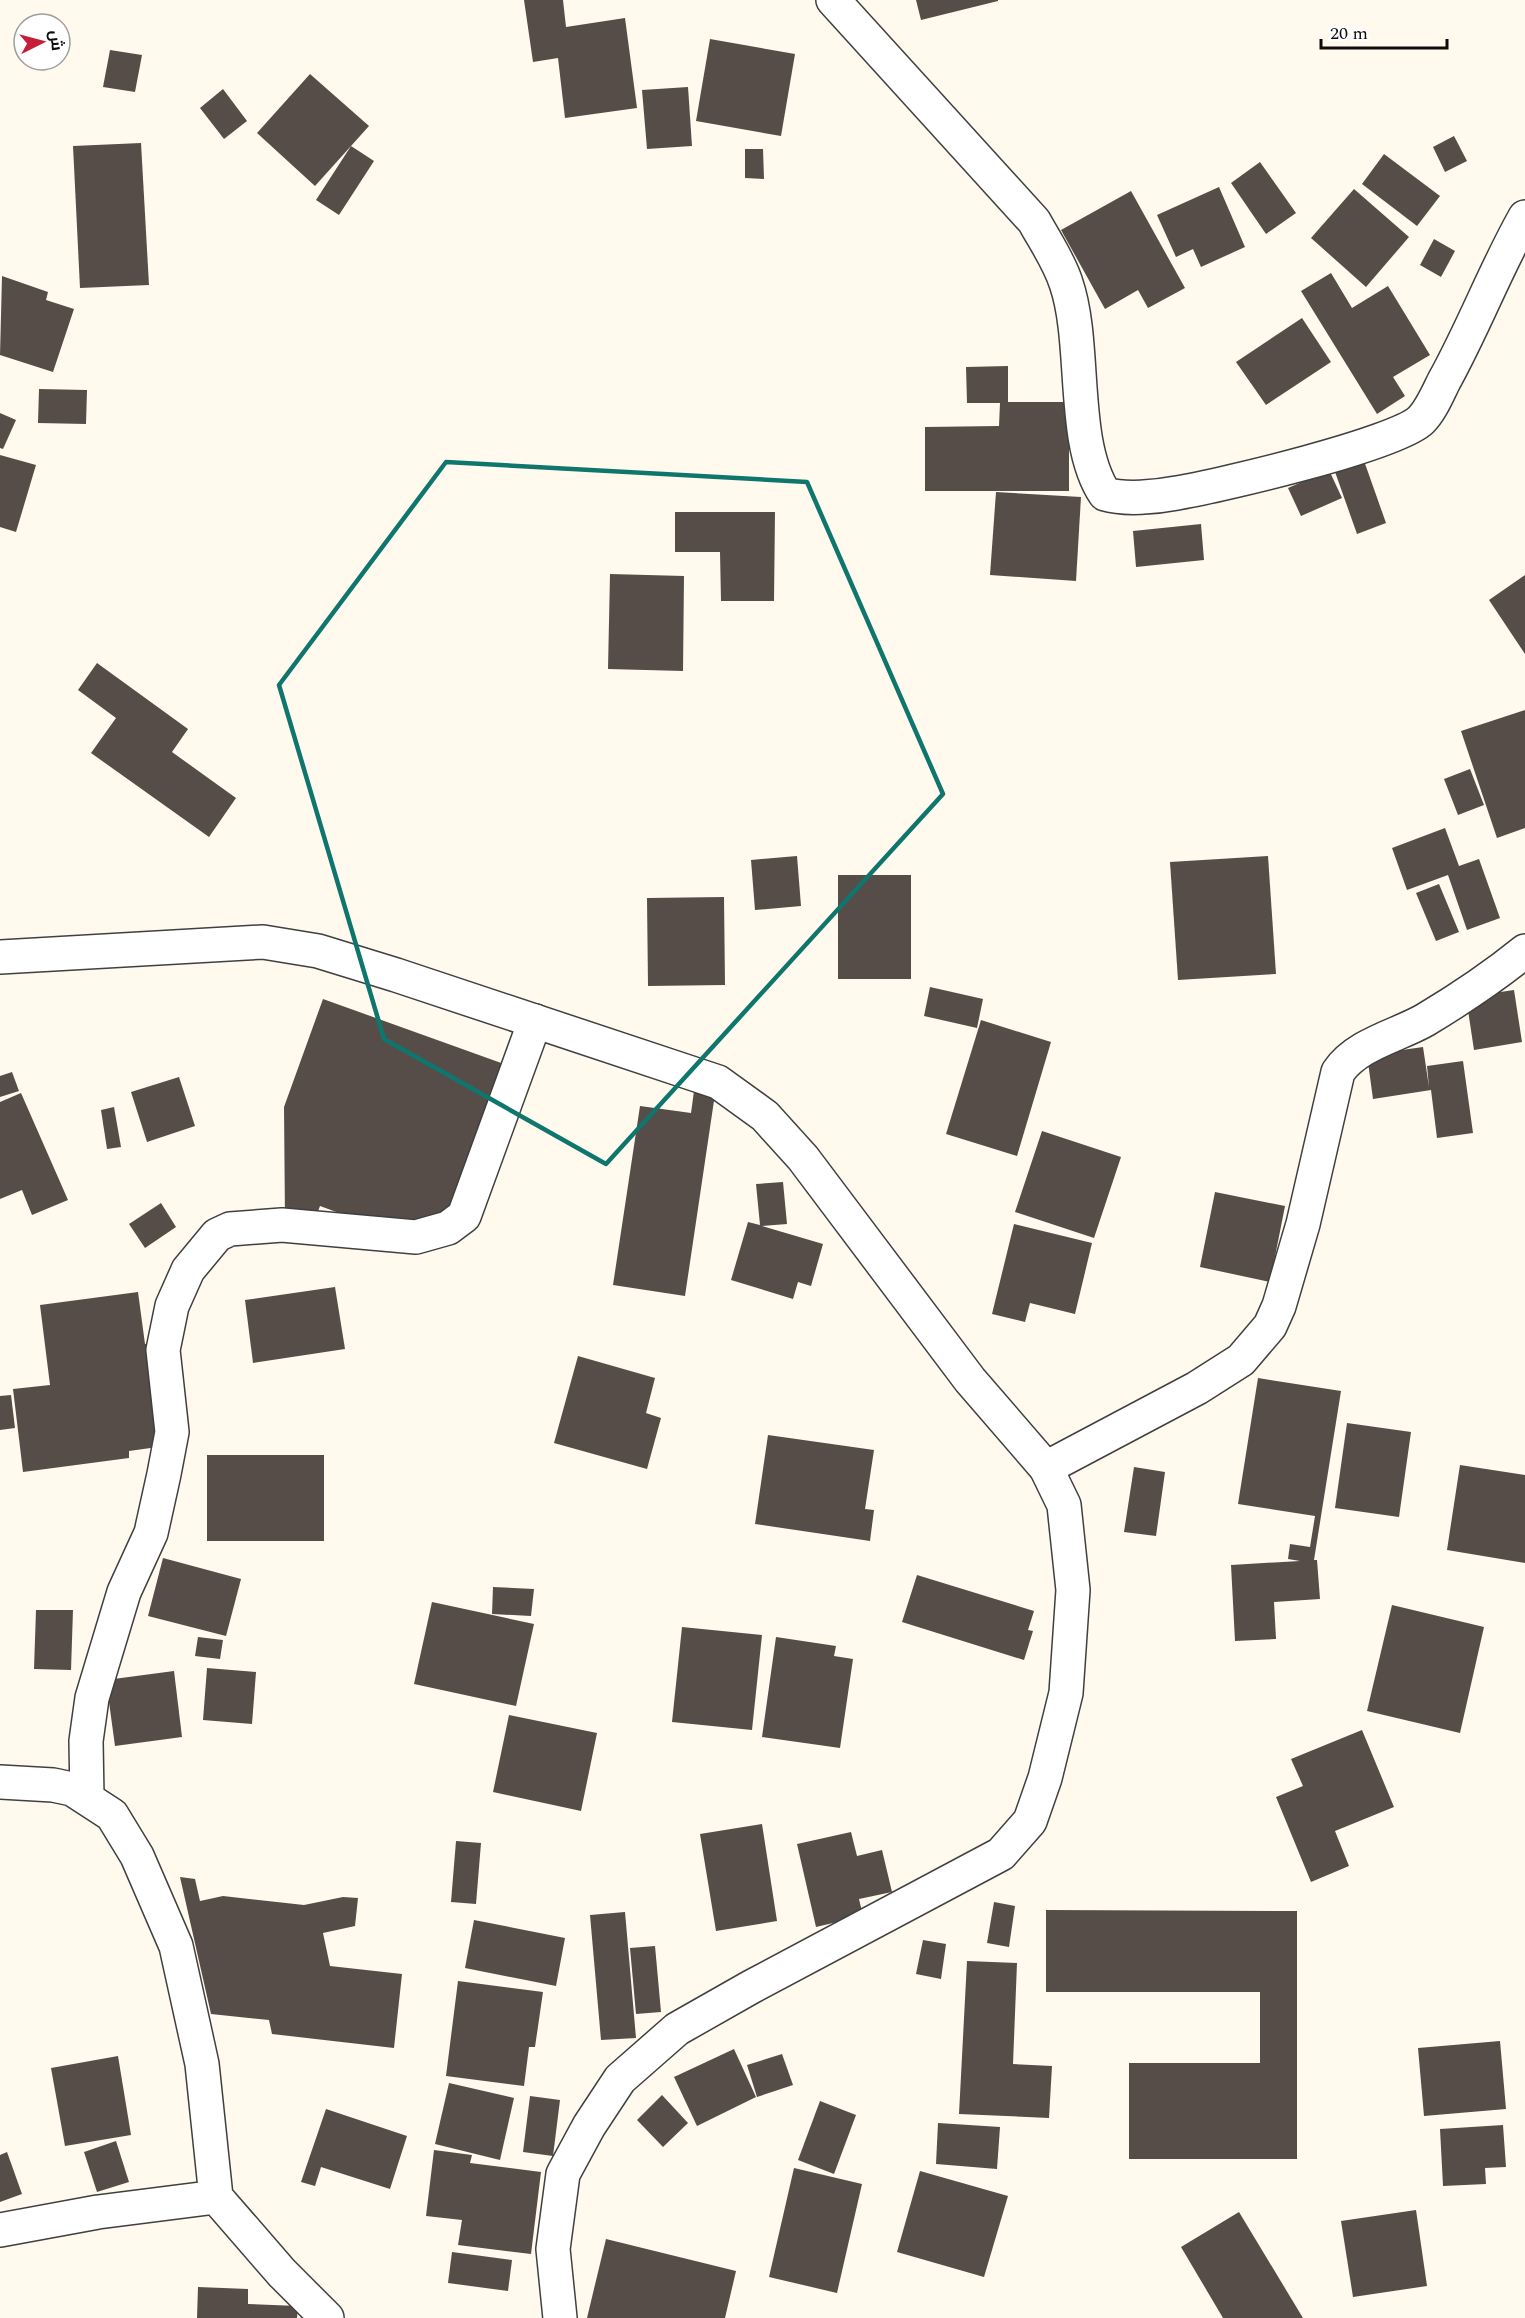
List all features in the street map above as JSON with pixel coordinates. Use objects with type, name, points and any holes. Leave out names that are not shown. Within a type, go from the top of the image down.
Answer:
[{"type":"street","points":[[833,0],[1034,221],[1049,248],[1066,283],[1074,325],[1087,447],[1093,472],[1105,494],[1115,497],[1176,494],[1336,454],[1405,432],[1422,420],[1431,404],[1465,343],[1501,260],[1525,217]]},
{"type":"street","points":[[0,957],[263,942],[318,951],[718,1082],[765,1116],[803,1158],[970,1380],[1046,1468],[1064,1505],[1073,1590],[1066,1693],[1045,1778],[1030,1821],[1001,1854],[686,2024],[620,2079],[589,2126],[562,2174],[553,2249],[560,2318]]},
{"type":"street","points":[[1046,1468],[1197,1388],[1241,1360],[1256,1344],[1270,1326],[1279,1306],[1303,1224],[1338,1072],[1345,1062],[1356,1054],[1423,1021],[1488,981],[1525,951]]},
{"type":"street","points":[[87,1797],[86,1741],[93,1698],[124,1592],[151,1533],[164,1474],[172,1432],[163,1350],[172,1306],[188,1270],[218,1235],[230,1229],[282,1225],[416,1237],[448,1228],[464,1216],[535,1021]]},
{"type":"street","points":[[0,1782],[53,1785],[72,1789],[112,1815],[137,1856],[176,1946],[202,2064],[216,2197],[282,2273],[327,2318]]},
{"type":"street","points":[[0,2230],[98,2212],[216,2197]]},
{"type":"highlighted area","points":[[446,462],[807,482],[943,794],[606,1164],[384,1039],[279,685]]},
{"type":"building","points":[[524,0],[563,0],[566,27],[625,18],[637,108],[565,118],[558,58],[533,62]]},
{"type":"building","points":[[916,0],[998,0],[998,1],[921,20]]},
{"type":"building","points":[[710,39],[795,54],[781,136],[696,121]]},
{"type":"building","points":[[110,50],[142,55],[135,92],[103,87]]},
{"type":"building","points":[[310,74],[369,126],[315,186],[257,133]]},
{"type":"building","points":[[688,87],[692,146],[647,149],[642,90]]},
{"type":"building","points":[[223,89],[247,121],[224,139],[200,108]]},
{"type":"building","points":[[1454,136],[1467,161],[1445,172],[1433,147]]},
{"type":"building","points":[[141,143],[149,285],[80,288],[73,146]]},
{"type":"building","points":[[351,146],[374,161],[339,215],[316,200]]},
{"type":"building","points":[[745,149],[763,149],[764,179],[745,178]]},
{"type":"building","points":[[1384,154],[1440,196],[1417,226],[1362,184]]},
{"type":"building","points":[[1260,162],[1296,213],[1266,234],[1231,183]]},
{"type":"building","points":[[1219,187],[1245,247],[1201,267],[1193,249],[1176,257],[1157,215]]},
{"type":"building","points":[[1354,189],[1409,237],[1366,287],[1311,238]]},
{"type":"building","points":[[1131,191],[1185,288],[1148,308],[1138,290],[1105,309],[1061,230]]},
{"type":"building","points":[[1434,239],[1455,251],[1441,277],[1420,265]]},
{"type":"building","points":[[1331,273],[1352,308],[1388,286],[1430,355],[1393,377],[1405,396],[1377,414],[1301,291]]},
{"type":"building","points":[[2,276],[48,292],[46,300],[74,309],[53,372],[0,355]]},
{"type":"building","points":[[1302,318],[1331,362],[1266,405],[1236,362]]},
{"type":"building","points":[[1008,366],[1008,402],[1069,402],[1069,491],[925,491],[925,427],[999,426],[1000,403],[967,403],[966,367]]},
{"type":"building","points":[[39,389],[87,390],[86,424],[38,423]]},
{"type":"building","points":[[0,413],[16,420],[3,449],[0,448]]},
{"type":"building","points":[[0,455],[36,465],[16,532],[0,527]]},
{"type":"building","points":[[1363,458],[1386,523],[1357,534],[1334,469]]},
{"type":"building","points":[[1329,470],[1342,498],[1301,516],[1288,488]]},
{"type":"building","points":[[996,492],[1081,497],[1076,581],[990,575]]},
{"type":"building","points":[[675,512],[775,512],[774,601],[721,601],[720,552],[675,552]]},
{"type":"building","points":[[1201,524],[1204,560],[1136,567],[1133,531]]},
{"type":"building","points":[[610,574],[684,576],[683,671],[608,669]]},
{"type":"building","points":[[1525,575],[1525,654],[1489,600]]},
{"type":"building","points":[[97,663],[188,729],[172,752],[236,798],[209,837],[91,753],[116,718],[78,690]]},
{"type":"building","points":[[1525,710],[1525,828],[1497,838],[1461,731]]},
{"type":"building","points":[[1470,769],[1484,805],[1458,815],[1444,779]]},
{"type":"building","points":[[1445,828],[1459,866],[1479,859],[1500,918],[1467,930],[1448,875],[1407,890],[1392,848]]},
{"type":"building","points":[[797,856],[801,906],[755,910],[751,860]]},
{"type":"building","points":[[1268,856],[1276,974],[1178,980],[1170,862]]},
{"type":"building","points":[[838,875],[911,875],[911,979],[838,979]]},
{"type":"building","points":[[1439,884],[1459,932],[1436,941],[1416,893]]},
{"type":"building","points":[[724,897],[725,985],[648,986],[647,898]]},
{"type":"building","points":[[930,987],[983,999],[977,1028],[924,1016]]},
{"type":"building","points":[[1514,990],[1522,1042],[1474,1050],[1466,997]]},
{"type":"building","points":[[323,999],[504,1064],[454,1227],[421,1243],[320,1206],[311,1231],[285,1221],[284,1107]]},
{"type":"building","points":[[981,1020],[1051,1042],[1017,1156],[946,1134]]},
{"type":"building","points":[[1423,1047],[1429,1087],[1427,1066],[1463,1061],[1473,1133],[1437,1138],[1431,1090],[1373,1099],[1367,1055]]},
{"type":"building","points":[[12,1072],[19,1091],[0,1097],[0,1076]]},
{"type":"building","points":[[179,1077],[195,1126],[147,1142],[131,1092]]},
{"type":"building","points":[[694,1091],[715,1094],[685,1296],[613,1285],[640,1106],[691,1113]]},
{"type":"building","points":[[21,1093],[68,1200],[32,1215],[22,1190],[0,1199],[0,1102]]},
{"type":"building","points":[[114,1107],[121,1147],[107,1149],[101,1110]]},
{"type":"building","points":[[1042,1131],[1121,1157],[1094,1238],[1015,1212]]},
{"type":"building","points":[[783,1182],[787,1224],[762,1226],[823,1244],[811,1286],[798,1282],[793,1299],[731,1280],[748,1222],[760,1225],[756,1184]]},
{"type":"building","points":[[1215,1192],[1285,1206],[1270,1282],[1200,1267]]},
{"type":"building","points":[[161,1203],[176,1227],[145,1248],[129,1224]]},
{"type":"building","points":[[1014,1224],[1092,1243],[1075,1314],[1030,1303],[1025,1322],[992,1314]]},
{"type":"building","points":[[335,1287],[345,1349],[253,1363],[245,1300]]},
{"type":"building","points":[[138,1292],[145,1344],[154,1342],[172,1445],[129,1451],[129,1458],[23,1472],[13,1389],[50,1385],[40,1305]]},
{"type":"building","points":[[578,1356],[655,1378],[646,1413],[661,1418],[647,1469],[554,1443]]},
{"type":"building","points":[[1258,1378],[1341,1391],[1314,1560],[1317,1560],[1320,1599],[1274,1602],[1276,1639],[1235,1641],[1231,1565],[1300,1561],[1288,1559],[1290,1544],[1310,1547],[1315,1516],[1238,1504]]},
{"type":"building","points":[[11,1395],[15,1428],[0,1430],[0,1396]]},
{"type":"building","points":[[1347,1423],[1411,1432],[1399,1517],[1335,1508]]},
{"type":"building","points":[[768,1435],[874,1450],[865,1509],[874,1510],[870,1541],[755,1524]]},
{"type":"building","points":[[207,1455],[324,1455],[324,1541],[207,1541]]},
{"type":"building","points":[[1460,1465],[1525,1475],[1525,1563],[1447,1550]]},
{"type":"building","points":[[1134,1467],[1165,1472],[1156,1536],[1124,1532]]},
{"type":"building","points":[[163,1558],[241,1579],[226,1636],[148,1616]]},
{"type":"building","points":[[917,1575],[1034,1611],[1028,1630],[1033,1631],[1024,1660],[902,1622]]},
{"type":"building","points":[[493,1587],[534,1589],[531,1616],[492,1614]]},
{"type":"building","points":[[432,1602],[534,1624],[516,1706],[414,1684]]},
{"type":"building","points":[[1392,1605],[1484,1627],[1460,1733],[1367,1711]]},
{"type":"building","points":[[36,1610],[73,1610],[71,1670],[34,1669]]},
{"type":"building","points":[[682,1627],[762,1635],[752,1730],[672,1722]]},
{"type":"building","points":[[198,1637],[223,1640],[220,1659],[195,1656]]},
{"type":"building","points":[[776,1637],[836,1646],[834,1656],[853,1659],[840,1748],[762,1737]]},
{"type":"building","points":[[207,1668],[256,1672],[252,1724],[203,1720]]},
{"type":"building","points":[[174,1671],[182,1737],[115,1746],[106,1680]]},
{"type":"building","points":[[509,1715],[597,1733],[581,1811],[493,1792]]},
{"type":"building","points":[[1362,1730],[1394,1807],[1335,1831],[1349,1866],[1311,1882],[1276,1797],[1303,1786],[1291,1759]]},
{"type":"building","points":[[762,1824],[777,1921],[716,1931],[700,1834]]},
{"type":"building","points":[[851,1832],[857,1856],[882,1850],[892,1892],[859,1899],[863,1916],[816,1927],[797,1844]]},
{"type":"building","points":[[456,1841],[481,1843],[476,1904],[451,1902]]},
{"type":"building","points":[[180,1877],[195,1879],[200,1901],[223,1896],[304,1905],[343,1897],[358,1898],[355,1926],[323,1933],[330,1966],[402,1974],[394,2048],[272,2034],[269,2020],[211,2014]]},
{"type":"building","points":[[994,1902],[1015,1906],[1009,1947],[987,1943]]},
{"type":"building","points":[[1046,1910],[1297,1911],[1297,2159],[1129,2159],[1129,2063],[1260,2063],[1260,1992],[1046,1992]]},
{"type":"building","points":[[625,1912],[636,2038],[601,2040],[590,1915]]},
{"type":"building","points":[[474,1920],[565,1938],[556,1986],[465,1968]]},
{"type":"building","points":[[923,1940],[946,1944],[941,1979],[916,1974]]},
{"type":"building","points":[[655,1946],[661,2012],[636,2014],[630,1948]]},
{"type":"building","points":[[967,1961],[1017,1963],[1013,2064],[1052,2066],[1049,2118],[959,2114]]},
{"type":"building","points":[[458,1981],[543,1992],[535,2047],[529,2047],[524,2086],[446,2076]]},
{"type":"building","points":[[1500,2041],[1506,2109],[1424,2116],[1418,2048]]},
{"type":"building","points":[[734,2049],[756,2097],[697,2126],[674,2077]]},
{"type":"building","points":[[782,2054],[793,2085],[757,2097],[747,2065]]},
{"type":"building","points":[[118,2056],[131,2135],[65,2146],[51,2068]]},
{"type":"building","points":[[449,2083],[514,2098],[500,2160],[435,2144]]},
{"type":"building","points":[[662,2095],[688,2123],[663,2147],[637,2120]]},
{"type":"building","points":[[530,2096],[560,2100],[553,2156],[523,2152]]},
{"type":"building","points":[[820,2101],[856,2115],[834,2174],[798,2160]]},
{"type":"building","points":[[326,2109],[407,2136],[390,2189],[321,2167],[315,2186],[301,2182]]},
{"type":"building","points":[[938,2123],[1000,2127],[997,2169],[936,2164]]},
{"type":"building","points":[[1503,2125],[1506,2167],[1485,2168],[1486,2184],[1443,2186],[1440,2129]]},
{"type":"building","points":[[116,2141],[129,2182],[97,2192],[84,2152]]},
{"type":"building","points":[[434,2150],[472,2155],[470,2163],[541,2172],[531,2254],[458,2245],[462,2220],[426,2216]]},
{"type":"building","points":[[7,2152],[22,2194],[0,2202],[0,2155]]},
{"type":"building","points":[[794,2168],[862,2184],[837,2293],[769,2277]]},
{"type":"building","points":[[920,2171],[1008,2196],[984,2277],[897,2252]]},
{"type":"building","points":[[1416,2210],[1427,2286],[1353,2297],[1341,2221]]},
{"type":"building","points":[[1239,2212],[1303,2318],[1223,2318],[1181,2247]]},
{"type":"building","points":[[606,2239],[736,2271],[725,2318],[587,2318]]},
{"type":"building","points":[[452,2252],[512,2260],[508,2291],[448,2283]]},
{"type":"building","points":[[198,2287],[248,2289],[248,2304],[298,2306],[297,2318],[197,2318]]}]
